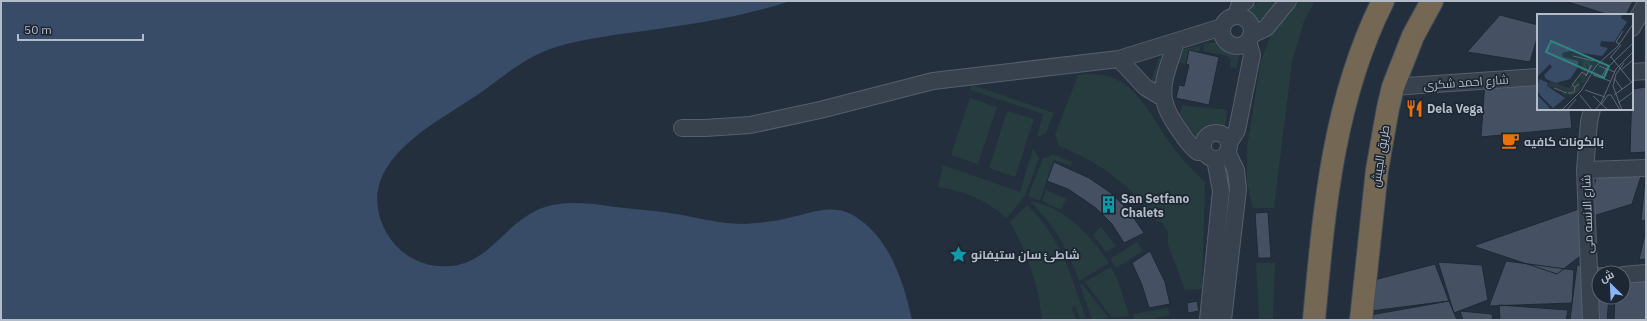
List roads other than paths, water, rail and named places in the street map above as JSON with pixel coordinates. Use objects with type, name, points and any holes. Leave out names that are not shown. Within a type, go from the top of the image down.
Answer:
[{"type":"highway","points":[[1314,320],[1328,184],[1339,124],[1355,67],[1383,1]]},
{"type":"highway","name":"طريق الجيش","points":[[1361,320],[1381,139],[1393,87],[1414,36],[1432,1]]},
{"type":"street","points":[[1236,16],[1239,6],[1246,1]]},
{"type":"street","points":[[1208,320],[1221,191],[1219,151],[1236,130],[1252,55],[1250,38],[1250,24],[1247,19],[1236,16],[1225,21],[1222,27],[1223,38],[1232,46],[1238,46],[1250,38],[1266,28],[1288,1]]},
{"type":"street","points":[[1633,26],[1646,3]]},
{"type":"street","points":[[682,128],[750,125],[820,110],[933,81],[1119,59],[1222,27]]},
{"type":"street","points":[[1176,42],[1164,81],[1163,98],[1165,109],[1191,146],[1198,152],[1219,151]]},
{"type":"street","points":[[1119,59],[1145,87],[1163,98]]},
{"type":"street","points":[[1633,72],[1646,71]]},
{"type":"street","name":"شارع احمد شكرى","points":[[1393,87],[1537,77]]},
{"type":"street","name":"شارع الانسه مى","points":[[1592,110],[1589,122],[1585,170],[1593,265]]},
{"type":"street","points":[[1219,151],[1236,170],[1238,189],[1223,320]]},
{"type":"street","points":[[1585,170],[1646,168]]},
{"type":"street","points":[[1631,274],[1646,273]]},
{"type":"street","name":"شارع الانسه مى","points":[[1591,320],[1592,305]]},
{"type":"water","points":[[1,1],[790,1],[772,7],[681,26],[575,42],[553,48],[533,56],[423,131],[404,147],[389,164],[380,183],[377,204],[384,228],[393,243],[413,259],[429,265],[438,266],[455,265],[470,261],[483,253],[517,223],[530,214],[545,207],[560,204],[592,204],[659,211],[735,224],[774,221],[826,210],[843,211],[851,214],[864,223],[885,246],[899,274],[912,320],[1,320]]},
{"type":"place","name":"Dela Vega","points":[[1414,108]]},
{"type":"place","name":"بالكونات كافيه","points":[[1511,141]]},
{"type":"place","name":"San Setfano Chalets","points":[[1108,205]]},
{"type":"place","name":"شاطئ سان ستيفانو","points":[[958,254]]}]
